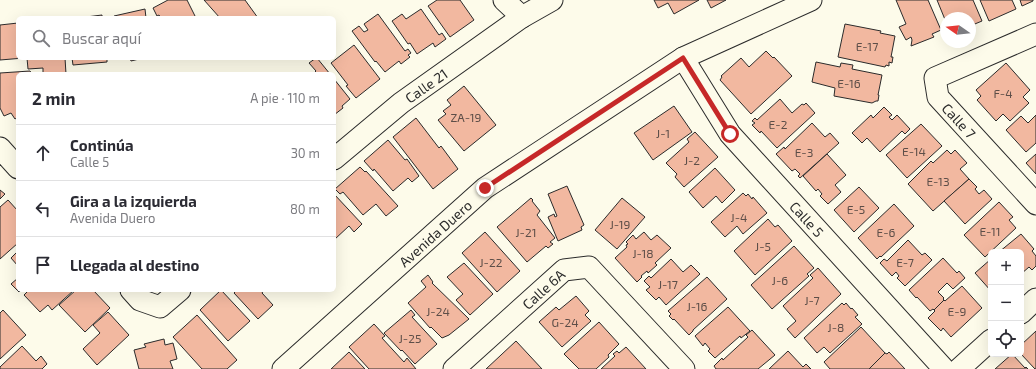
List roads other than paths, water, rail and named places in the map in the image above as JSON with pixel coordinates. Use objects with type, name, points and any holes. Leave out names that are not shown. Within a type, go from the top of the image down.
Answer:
[{"type":"street","points":[[504,0],[522,17]]},
{"type":"street","name":"Calle 21","points":[[336,158],[401,103],[522,17],[552,0]]},
{"type":"street","name":"Avenida Duero","points":[[283,369],[485,188],[683,58],[811,0]]},
{"type":"street","name":"Calle 7","points":[[1036,34],[935,78],[938,97],[1036,204]]},
{"type":"street","name":"Calle 5","points":[[683,58],[730,134],[944,369]]},
{"type":"street","points":[[0,148],[16,166]]},
{"type":"street","name":"Calle 6A","points":[[454,369],[564,270],[589,267],[684,369]]},
{"type":"street","points":[[133,292],[140,300],[160,307],[178,292]]},
{"type":"street","points":[[1024,309],[1036,299]]},
{"type":"street","points":[[959,369],[988,343]]}]
